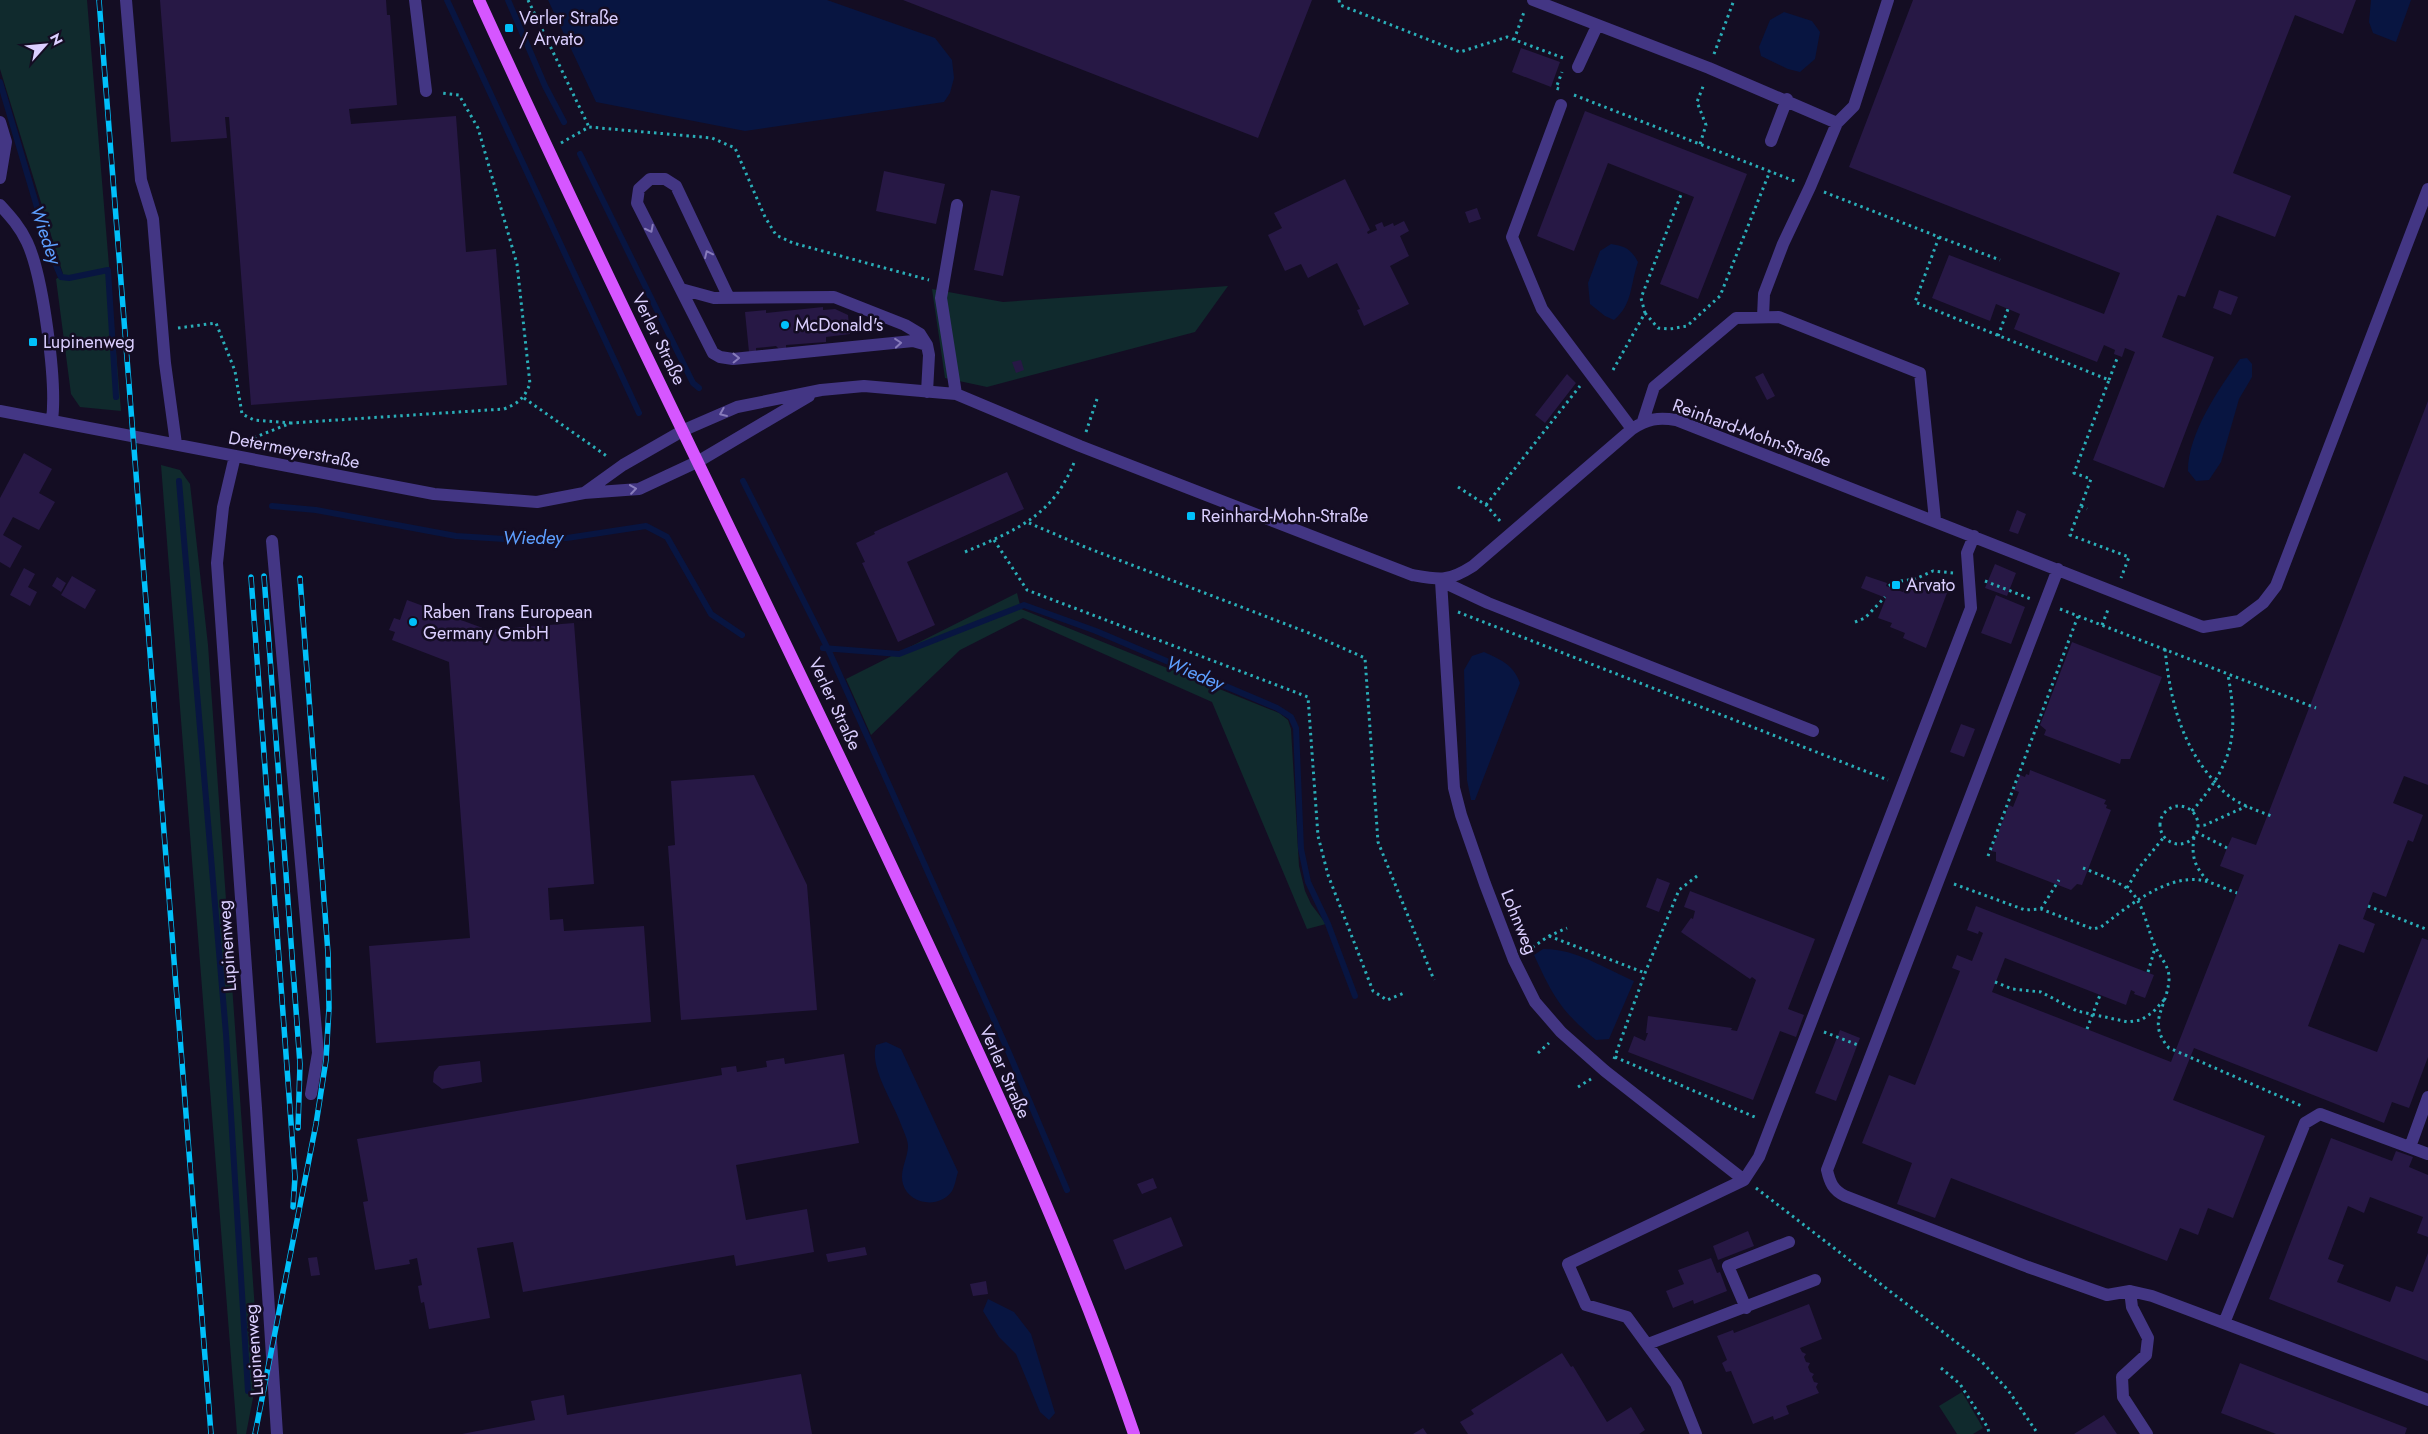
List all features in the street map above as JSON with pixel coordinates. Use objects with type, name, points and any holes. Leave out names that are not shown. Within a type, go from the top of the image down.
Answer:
[{"type":"main road","name":"Verler Straße","points":[[479,0],[952,996],[1048,1212],[1134,1434]]},
{"type":"street","points":[[126,0],[141,180],[153,219],[162,330],[176,444]]},
{"type":"street","points":[[415,0],[426,92]]},
{"type":"street","points":[[1762,317],[1764,294],[1784,244],[1837,123],[1854,106],[1888,0]]},
{"type":"street","points":[[1530,4],[1554,4],[1597,26],[1787,99],[1837,123]]},
{"type":"street","points":[[1578,67],[1597,26]]},
{"type":"street","points":[[1771,141],[1787,99]]},
{"type":"street","points":[[1561,105],[1512,237],[1542,308],[1632,429]]},
{"type":"street","points":[[0,122],[6,142],[0,178]]},
{"type":"street","points":[[729,298],[676,186],[665,179],[650,179],[639,189],[637,203],[713,353],[720,357],[733,358],[913,342],[927,345]]},
{"type":"street","name":"Reinhard-Mohn-Straße","points":[[1643,421],[1660,418],[1676,420],[1935,520],[2203,627],[2239,621],[2263,603],[2276,586],[2428,189]]},
{"type":"street","points":[[0,205],[18,224],[35,264],[49,343],[52,420]]},
{"type":"street","points":[[956,394],[941,298],[957,205]]},
{"type":"street","points":[[681,289],[714,298],[834,297],[905,325],[920,334],[927,345],[929,355],[927,392]]},
{"type":"street","points":[[1441,581],[1458,576],[1465,571],[1643,421],[1654,387],[1736,318],[1779,317],[1920,373],[1935,520]]},
{"type":"street","points":[[684,430],[737,407],[821,390],[864,386],[956,394],[1080,446],[1412,575],[1441,581],[1488,603],[1813,731]]},
{"type":"street","points":[[699,461],[821,390]]},
{"type":"street","name":"Determeyerstraße","points":[[0,411],[434,494],[537,502],[584,493],[638,489],[699,461]]},
{"type":"street","name":"Determeyerstraße","points":[[584,493],[623,465],[684,430]]},
{"type":"street","name":"Lupinenweg","points":[[234,456],[223,507],[217,563],[277,1434]]},
{"type":"street","points":[[1694,1433],[1676,1384],[1648,1344],[1627,1316],[1586,1305],[1568,1264],[1744,1180],[1759,1157],[1971,608],[1967,553],[1974,536]]},
{"type":"street","points":[[272,541],[318,1052],[312,1094]]},
{"type":"street","points":[[2058,569],[1827,1170],[1830,1182],[1836,1191],[2028,1267],[2107,1295],[2130,1291],[2152,1296],[2428,1400]]},
{"type":"street","name":"Lohnweg","points":[[1441,581],[1454,788],[1461,815],[1514,960],[1535,1002],[1561,1032],[1605,1071],[1744,1180]]},
{"type":"street","points":[[2410,1148],[2428,1097]]},
{"type":"street","points":[[2224,1323],[2305,1123],[2320,1114],[2428,1154]]},
{"type":"street","points":[[1746,1308],[1728,1266],[1789,1242]]},
{"type":"street","points":[[1648,1344],[1815,1280]]},
{"type":"street","points":[[2130,1291],[2132,1307],[2148,1338],[2146,1355],[2122,1377],[2123,1397],[2147,1434]]},
{"type":"path","points":[[528,0],[589,127]]},
{"type":"path","points":[[1339,0],[1340,5],[1460,52],[1507,37],[1567,60],[1556,88],[1939,238],[2000,260]]},
{"type":"path","points":[[1514,40],[1530,4]]},
{"type":"path","points":[[162,330],[216,323],[236,371],[242,414],[254,420],[292,423],[504,409],[519,403],[524,398],[530,384],[517,264],[478,128],[459,94],[426,92]]},
{"type":"path","points":[[550,150],[589,127],[712,138],[735,148],[765,217],[776,235],[793,243],[943,284]]},
{"type":"path","points":[[1682,192],[1641,298],[1645,313],[1658,328],[1670,329],[1687,326],[1720,296],[1770,171]]},
{"type":"path","points":[[1939,238],[1915,302],[2109,380]]},
{"type":"path","points":[[1998,336],[2008,309]]},
{"type":"path","points":[[1612,370],[1645,313]]},
{"type":"path","points":[[2115,592],[2129,557],[2070,535],[2091,479],[2074,473],[2118,356]]},
{"type":"path","points":[[1486,505],[1590,373]]},
{"type":"path","points":[[524,398],[608,457]]},
{"type":"path","points":[[965,552],[1028,523],[1051,503],[1068,479],[1097,399]]},
{"type":"path","points":[[234,456],[253,438],[292,423]]},
{"type":"path","points":[[1078,430],[1085,433]]},
{"type":"path","points":[[1458,487],[1486,505],[1511,533]]},
{"type":"path","points":[[2081,506],[2087,509]]},
{"type":"path","points":[[1028,523],[1085,547],[1309,633],[1365,658],[1378,842],[1434,980]]},
{"type":"path","points":[[994,540],[1028,590],[1308,697],[1318,836],[1328,875],[1373,991],[1387,1000],[1404,993]]},
{"type":"path","points":[[1889,586],[1894,582],[1910,581],[1933,571],[1968,572],[1978,570],[1983,580],[2316,708]]},
{"type":"path","points":[[1855,622],[1865,618],[1885,597]]},
{"type":"path","points":[[1443,606],[1902,786]]},
{"type":"path","points":[[1988,856],[2078,616]]},
{"type":"path","points":[[2165,649],[2168,683],[2175,715],[2188,745],[2202,767],[2228,796],[2274,817]]},
{"type":"path","points":[[2192,811],[2215,782],[2226,757],[2234,730],[2233,705],[2228,674]]},
{"type":"path","points":[[2195,834],[2190,840],[2178,844],[2164,837],[2160,823],[2165,812],[2175,806],[2192,811],[2197,826],[2193,859],[2198,870],[2209,883]]},
{"type":"path","points":[[2197,826],[2205,825],[2247,806]]},
{"type":"path","points":[[2195,834],[2227,848]]},
{"type":"path","points":[[2127,888],[2138,869],[2164,837]]},
{"type":"path","points":[[2083,868],[2127,888],[2137,901],[2155,948],[2169,973],[2158,1026],[2160,1038],[2169,1048],[2320,1114]]},
{"type":"path","points":[[1605,1071],[1611,1066],[1615,1057],[1645,973],[1679,890],[1698,876]]},
{"type":"path","points":[[1939,879],[2025,910],[2041,909],[2098,929],[2156,889],[2172,883],[2190,880],[2209,883],[2236,894]]},
{"type":"path","points":[[2041,909],[2059,880]]},
{"type":"path","points":[[2368,906],[2428,930]]},
{"type":"path","points":[[1514,960],[1549,936],[1567,928]]},
{"type":"path","points":[[1549,936],[1645,973]]},
{"type":"path","points":[[2148,972],[2155,948]]},
{"type":"path","points":[[1995,982],[2012,989],[2041,992],[2077,1011],[2128,1022],[2141,1020],[2152,1012],[2165,998]]},
{"type":"path","points":[[2087,1029],[2100,995]]},
{"type":"path","points":[[1809,1027],[1873,1051]]},
{"type":"path","points":[[1615,1057],[1772,1124]]},
{"type":"path","points":[[1744,1180],[1982,1362],[2008,1390],[2038,1434]]},
{"type":"path","points":[[1942,1368],[1960,1384],[1988,1428],[1989,1434]]},
{"type":"green space","points":[[0,0],[87,0],[121,411],[80,407],[71,394],[56,279],[63,274],[0,69]]},
{"type":"green space","points":[[1228,286],[1195,332],[987,387],[945,378],[932,289],[1003,302]]},
{"type":"green space","points":[[161,465],[180,470],[190,484],[208,645],[259,1367],[246,1434],[237,1434]]},
{"type":"green space","points":[[1017,593],[1021,609],[1279,713],[1288,720],[1291,729],[1299,866],[1305,891],[1311,904],[1326,924],[1307,929],[1212,702],[1023,618],[960,650],[871,735],[846,679]]},
{"type":"green space","points":[[1962,1392],[1983,1428],[1973,1434],[1957,1434],[1939,1406]]},
{"type":"water","points":[[548,0],[827,0],[935,38],[952,60],[954,78],[950,93],[944,102],[745,131],[596,102]]},
{"type":"water","points":[[2371,0],[2411,0],[2396,42],[2373,33],[2369,22]]},
{"type":"water","points":[[1784,12],[1812,21],[1820,32],[1815,59],[1800,72],[1788,69],[1761,56],[1759,47],[1770,20]]},
{"type":"water","points":[[1611,244],[1627,249],[1638,262],[1628,301],[1614,320],[1605,316],[1590,304],[1588,283],[1600,251]]},
{"type":"water","points":[[2247,358],[2252,364],[2252,377],[2239,399],[2221,462],[2209,480],[2196,481],[2188,471],[2189,457],[2199,427],[2214,398],[2240,359]]},
{"type":"water","points":[[1484,652],[1501,660],[1510,667],[1520,683],[1475,800],[1471,800],[1467,780],[1464,670],[1472,656]]},
{"type":"water","points":[[1543,949],[1566,952],[1578,956],[1634,981],[1609,1039],[1596,1040],[1574,1020],[1559,1002],[1534,955]]},
{"type":"water","points":[[886,1042],[901,1049],[958,1172],[952,1191],[947,1197],[940,1200],[925,1202],[918,1200],[906,1191],[903,1184],[902,1174],[908,1151],[907,1141],[883,1086],[876,1064],[876,1045]]},
{"type":"water","points":[[988,1299],[1014,1312],[1031,1334],[1055,1413],[1049,1420],[1040,1412],[1016,1354],[999,1337],[983,1311]]},
{"type":"building","points":[[160,0],[386,0],[387,15],[390,15],[397,105],[349,109],[351,124],[456,116],[466,252],[496,249],[507,385],[251,405],[229,117],[225,117],[227,138],[171,142]]},
{"type":"building","points":[[903,0],[1312,0],[1258,138]]},
{"type":"building","points":[[1913,0],[2356,0],[2343,34],[2295,15],[2233,173],[2291,196],[2275,237],[2217,215],[2185,297],[2178,295],[2162,337],[2214,357],[2164,488],[2093,460],[2135,352],[2125,348],[2122,357],[2114,354],[2115,350],[2104,345],[2097,362],[2014,329],[2020,314],[1996,304],[1990,321],[1932,298],[1949,255],[2104,314],[2120,273],[1849,167]]},
{"type":"building","points":[[1521,48],[1560,62],[1551,87],[1512,72]]},
{"type":"building","points":[[1585,111],[1747,174],[1698,299],[1660,284],[1694,197],[1608,163],[1574,251],[1537,236]]},
{"type":"building","points":[[884,171],[945,184],[936,224],[876,211]]},
{"type":"building","points":[[1345,179],[1370,230],[1367,232],[1368,234],[1377,230],[1375,225],[1382,222],[1384,227],[1393,223],[1394,226],[1404,221],[1409,231],[1400,236],[1409,256],[1390,266],[1409,304],[1364,326],[1357,310],[1360,309],[1337,263],[1308,278],[1301,264],[1285,271],[1268,235],[1282,228],[1274,213]]},
{"type":"building","points":[[991,190],[1020,196],[1003,276],[974,270]]},
{"type":"building","points":[[1477,208],[1481,219],[1469,223],[1465,212]]},
{"type":"building","points":[[2219,290],[2238,297],[2231,315],[2213,308]]},
{"type":"building","name":"McDonald's","points":[[823,307],[823,310],[835,309],[848,315],[850,334],[826,337],[826,342],[786,345],[786,348],[779,349],[776,346],[756,348],[756,351],[749,352],[745,312],[766,310],[766,313]]},
{"type":"building","points":[[1021,360],[1024,370],[1016,373],[1012,362]]},
{"type":"building","points":[[1763,373],[1775,396],[1767,400],[1755,377]]},
{"type":"building","points":[[1567,374],[1576,383],[1545,423],[1535,415]]},
{"type":"building","points":[[2428,401],[2428,785],[2404,776],[2393,803],[2423,815],[2413,842],[2408,840],[2386,897],[2373,892],[2363,919],[2375,924],[2364,953],[2339,944],[2308,1026],[2377,1052],[2422,938],[2428,940],[2428,1057],[2409,1108],[2392,1102],[2384,1123],[2194,1048],[2173,1100],[2265,1136],[2233,1218],[2208,1208],[2198,1235],[2180,1228],[2167,1261],[1951,1178],[1935,1218],[1897,1204],[1912,1163],[1862,1143],[1889,1075],[1915,1085],[1960,971],[1952,968],[1957,955],[1972,961],[1983,933],[1979,931],[1978,934],[1967,930],[1976,906],[2154,975],[2145,998],[2134,994],[2135,992],[2131,990],[2126,1005],[2005,958],[1992,992],[2171,1062],[2244,875],[2220,866],[2232,837],[2256,845]]},
{"type":"building","points":[[24,453],[52,469],[39,493],[55,502],[39,530],[13,517],[3,535],[22,546],[10,568],[0,562],[0,498]]},
{"type":"building","points":[[1007,472],[1024,509],[907,562],[935,625],[898,642],[862,563],[865,562],[856,543],[875,534],[874,532]]},
{"type":"building","points":[[2017,510],[2026,514],[2018,534],[2009,531]]},
{"type":"building","points":[[1995,564],[2016,573],[2007,596],[1985,588]]},
{"type":"building","points":[[24,568],[35,574],[28,587],[37,592],[30,606],[10,595]]},
{"type":"building","points":[[72,576],[96,590],[85,609],[61,595]]},
{"type":"building","points":[[1866,576],[1887,583],[1886,586],[1903,592],[1905,587],[1920,593],[1924,584],[1947,593],[1926,648],[1903,638],[1905,633],[1890,627],[1892,623],[1878,618],[1886,598],[1861,588]]},
{"type":"building","points":[[57,577],[66,583],[61,592],[52,586]]},
{"type":"building","points":[[1996,595],[2025,607],[2011,644],[1981,633]]},
{"type":"building","points":[[407,600],[488,630],[574,623],[594,884],[548,888],[550,920],[563,919],[564,931],[644,926],[651,1022],[376,1043],[369,946],[470,938],[449,662],[392,640],[395,632],[389,630],[394,618],[400,620]]},
{"type":"building","points":[[2072,642],[2162,677],[2130,759],[2121,759],[2120,764],[2044,735],[2046,730],[2040,725]]},
{"type":"building","points":[[1961,724],[1975,729],[1964,757],[1950,752]]},
{"type":"building","points":[[2030,770],[2106,800],[2104,804],[2107,805],[2106,808],[2111,810],[2082,885],[2077,884],[2071,890],[1996,861],[1996,852],[1991,851],[2009,805],[2013,807],[2019,792],[2014,790],[2020,775],[2025,777],[2026,774],[2029,775]]},
{"type":"building","points":[[754,775],[807,885],[817,1010],[681,1020],[668,846],[675,845],[671,781]]},
{"type":"building","points":[[1657,878],[1670,883],[1659,912],[1646,907]]},
{"type":"building","points":[[1690,891],[1815,939],[1788,1009],[1804,1015],[1796,1037],[1780,1031],[1753,1100],[1628,1052],[1634,1036],[1645,1041],[1648,1033],[1646,1033],[1648,1016],[1732,1028],[1731,1030],[1737,1031],[1756,980],[1752,977],[1750,979],[1681,932],[1691,918],[1693,919],[1695,911],[1684,907]]},
{"type":"building","points":[[1840,1030],[1860,1038],[1836,1101],[1815,1093]]},
{"type":"building","points":[[844,1054],[859,1143],[736,1165],[746,1220],[807,1209],[814,1252],[736,1266],[734,1255],[523,1292],[513,1242],[477,1248],[490,1318],[429,1329],[424,1302],[421,1303],[418,1286],[422,1285],[417,1258],[409,1260],[410,1264],[375,1270],[363,1202],[368,1201],[357,1139],[722,1075],[721,1068],[736,1066],[737,1072],[767,1067],[766,1061],[784,1058],[785,1064]]},
{"type":"building","points":[[480,1061],[482,1082],[442,1089],[433,1082],[434,1072],[439,1066]]},
{"type":"building","points":[[2331,1138],[2392,1161],[2396,1151],[2413,1157],[2409,1167],[2428,1175],[2428,1237],[2417,1233],[2423,1217],[2370,1197],[2364,1213],[2348,1206],[2328,1259],[2344,1265],[2337,1282],[2390,1302],[2396,1286],[2413,1292],[2428,1253],[2428,1361],[2269,1299]]},
{"type":"building","points":[[1153,1178],[1157,1188],[1142,1194],[1137,1184]]},
{"type":"building","points":[[1171,1217],[1183,1246],[1125,1270],[1113,1240]]},
{"type":"building","points":[[1748,1231],[1754,1246],[1718,1260],[1713,1246]]},
{"type":"building","points":[[865,1247],[867,1255],[828,1262],[826,1254]]},
{"type":"building","points":[[317,1257],[320,1275],[311,1276],[308,1258]]},
{"type":"building","points":[[1711,1258],[1717,1273],[1720,1272],[1727,1291],[1694,1304],[1693,1300],[1673,1308],[1666,1291],[1684,1284],[1678,1270]]},
{"type":"building","points":[[986,1281],[988,1294],[973,1296],[970,1284]]},
{"type":"building","points":[[1809,1304],[1822,1339],[1800,1348],[1806,1354],[1804,1357],[1806,1362],[1810,1363],[1808,1367],[1810,1372],[1814,1374],[1812,1377],[1814,1382],[1818,1383],[1816,1387],[1819,1393],[1786,1406],[1789,1414],[1774,1420],[1773,1416],[1753,1424],[1731,1371],[1726,1372],[1722,1363],[1727,1360],[1717,1336],[1733,1330],[1734,1333]]},
{"type":"building","points":[[1562,1353],[1571,1367],[1573,1366],[1607,1422],[1631,1407],[1645,1430],[1639,1434],[1468,1434],[1460,1422],[1474,1414],[1471,1410]]},
{"type":"building","points":[[2240,1363],[2407,1428],[2405,1434],[2276,1434],[2221,1413]]},
{"type":"building","points":[[801,1374],[812,1434],[462,1434],[535,1420],[531,1401],[564,1395],[567,1415]]},
{"type":"building","points":[[2104,1415],[2117,1434],[2074,1434]]},
{"type":"building","points":[[1423,1428],[1427,1434],[1413,1434]]},
{"type":"waterway","points":[[447,0],[639,413]]},
{"type":"waterway","points":[[508,0],[545,86],[564,122]]},
{"type":"waterway","name":"Wiedey","points":[[0,82],[50,251],[61,277],[69,278],[108,270],[116,397]]},
{"type":"waterway","points":[[580,154],[693,383],[699,388]]},
{"type":"waterway","points":[[179,481],[226,1034],[248,1391]]},
{"type":"waterway","points":[[743,481],[828,649],[1009,1053],[1067,1190]]},
{"type":"waterway","name":"Wiedey","points":[[272,506],[316,510],[456,536],[505,539],[567,538],[646,526],[667,537],[711,614],[742,635]]},
{"type":"waterway","name":"Wiedey","points":[[823,648],[899,654],[1024,605],[1096,631],[1277,708],[1291,717],[1296,728],[1301,849],[1308,882],[1328,924],[1355,996]]},
{"type":"railway","points":[[99,0],[211,1434]]},
{"type":"railway","points":[[264,576],[300,1064],[298,1128]]},
{"type":"railway","points":[[251,577],[295,1177],[293,1207]]},
{"type":"railway","points":[[255,1434],[316,1124],[326,1060],[329,1008],[328,953],[300,578]]},
{"type":"place","name":"Verler Straße / Arvato","points":[[509,28]]},
{"type":"place","name":"McDonald's","points":[[785,325]]},
{"type":"place","name":"Lupinenweg","points":[[33,342]]},
{"type":"place","name":"Reinhard-Mohn-Straße","points":[[1191,516]]},
{"type":"place","name":"Arvato","points":[[1896,585]]},
{"type":"place","name":"Raben Trans European Germany GmbH","points":[[413,622]]}]
